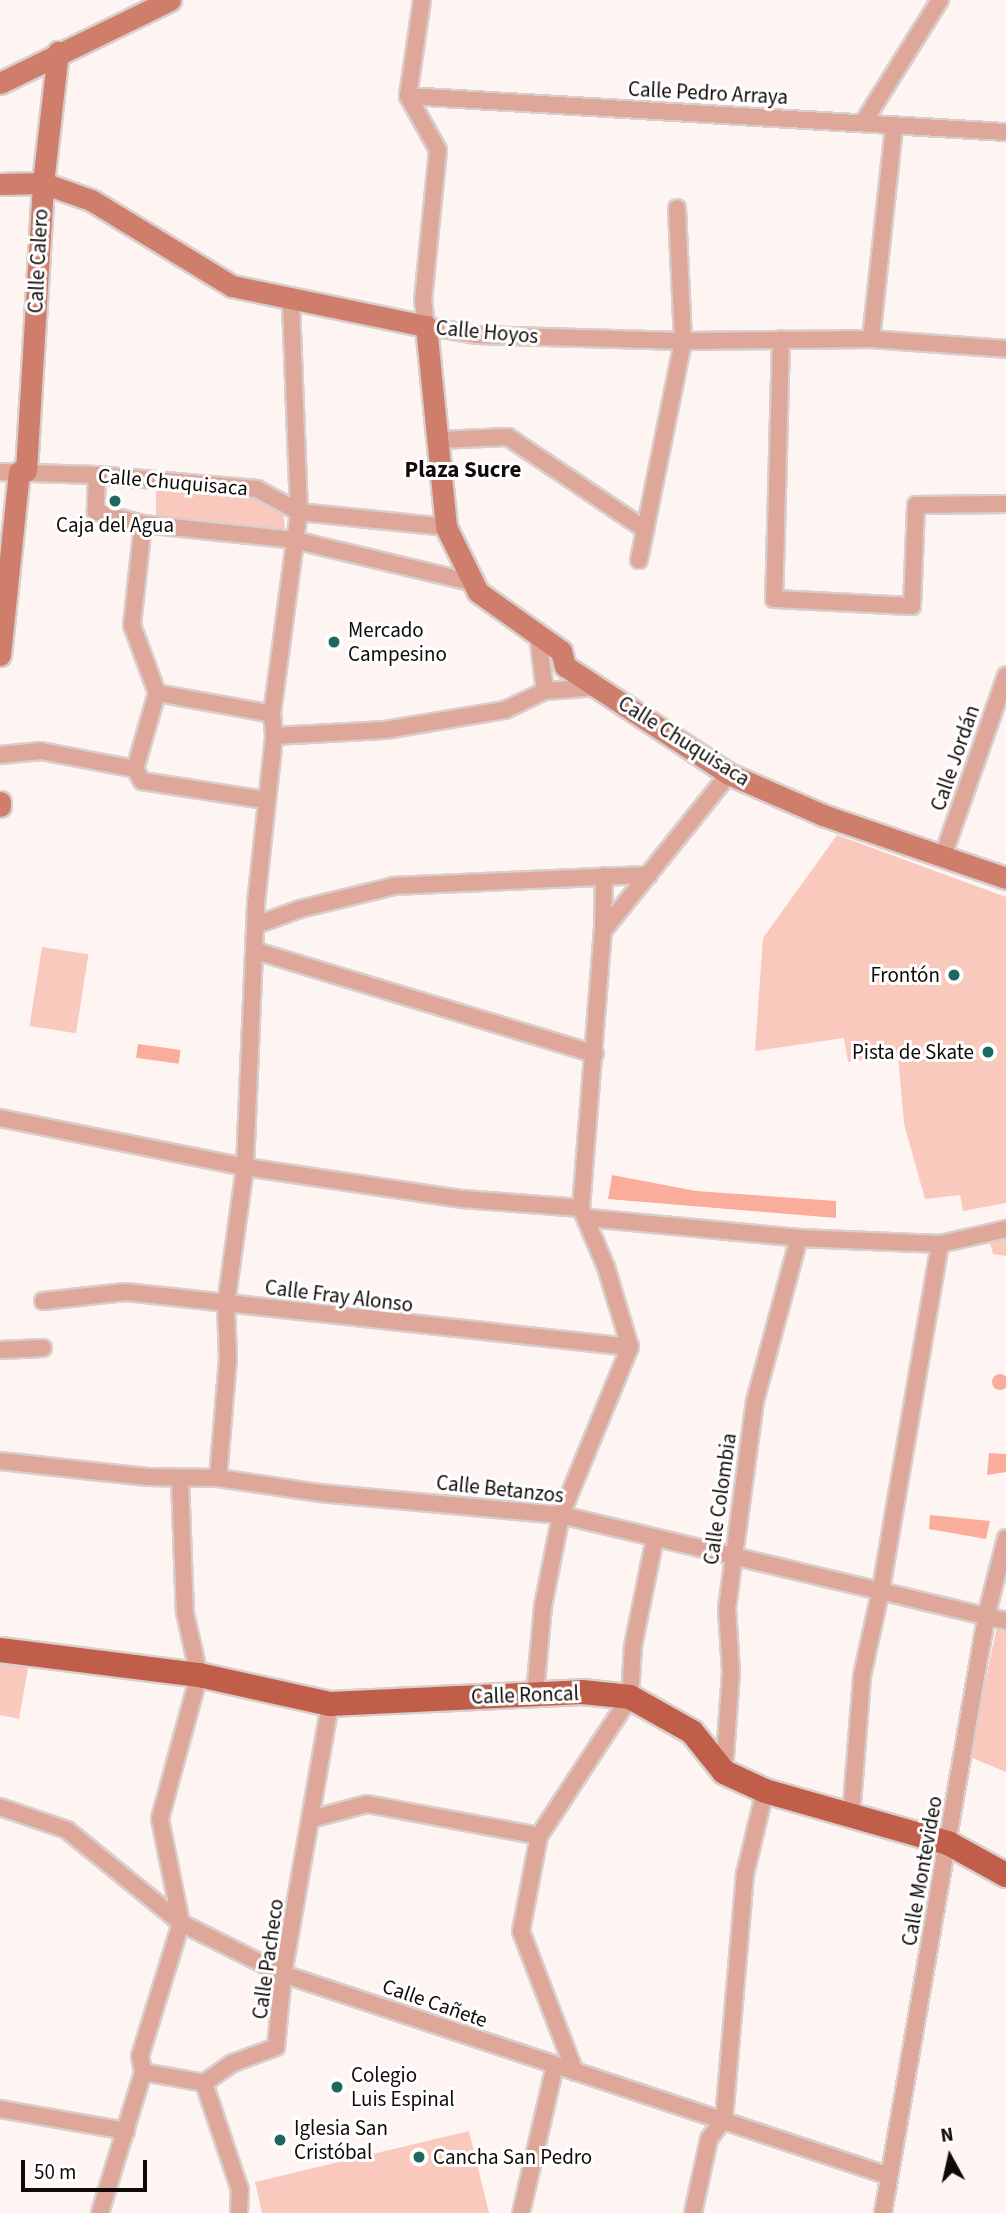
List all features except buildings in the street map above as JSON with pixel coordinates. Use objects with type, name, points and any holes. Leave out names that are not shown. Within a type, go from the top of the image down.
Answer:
[{"type":"main road","points":[[0,83],[58,52],[170,0]]},
{"type":"main road","name":"Calle Calero","points":[[0,655],[15,472],[58,52]]},
{"type":"main road","name":"Calle Hoyos","points":[[0,184],[43,183],[91,200],[232,286],[291,301],[426,326]]},
{"type":"main road","points":[[426,326],[446,527]]},
{"type":"main road","name":"Calle Chuquisaca","points":[[446,527],[478,592],[561,651],[565,666],[729,774],[823,815],[944,853],[1006,878]]},
{"type":"main road","name":"Calle Roncal","points":[[0,1650],[199,1675],[330,1704],[536,1694],[631,1697],[692,1732],[724,1772],[765,1791],[948,1843],[1006,1875]]},
{"type":"street","points":[[422,0],[408,96],[438,150],[423,299],[426,326]]},
{"type":"street","points":[[863,123],[940,0]]},
{"type":"street","name":"Calle Pedro Arraya","points":[[408,96],[1006,132]]},
{"type":"street","points":[[871,339],[894,127]]},
{"type":"street","points":[[639,560],[683,341],[677,208]]},
{"type":"street","points":[[218,1478],[228,1359],[226,1304],[245,1167],[256,925],[265,800],[274,736],[272,714],[299,512],[291,301]]},
{"type":"street","name":"Calle Hoyos","points":[[426,326],[477,335],[683,341],[871,339],[1006,349]]},
{"type":"street","points":[[780,339],[774,599],[912,606],[916,505],[1006,504]]},
{"type":"street","points":[[438,440],[508,437],[646,530]]},
{"type":"street","name":"Calle Chuquisaca","points":[[15,472],[97,475],[257,489],[299,512],[446,527]]},
{"type":"street","points":[[97,475],[96,512],[143,524],[294,540],[474,583]]},
{"type":"street","points":[[143,524],[132,625],[158,693],[135,769],[142,781],[265,800]]},
{"type":"street","points":[[538,635],[545,691]]},
{"type":"street","name":"Calle Jordán","points":[[944,853],[1006,676]]},
{"type":"street","points":[[274,736],[385,730],[505,710],[545,691],[597,687]]},
{"type":"street","points":[[158,693],[272,714]]},
{"type":"street","points":[[0,755],[41,751],[135,769]]},
{"type":"street","points":[[603,932],[729,774]]},
{"type":"street","points":[[256,925],[394,886],[649,874]]},
{"type":"street","points":[[536,1694],[543,1606],[561,1515],[630,1347],[585,1213],[603,932],[604,876]]},
{"type":"street","points":[[256,951],[594,1054]]},
{"type":"street","points":[[0,1118],[245,1167],[463,1199],[799,1238],[940,1244],[1006,1229]]},
{"type":"street","name":"Calle Colombia","points":[[724,1772],[733,1554],[755,1401],[799,1238]]},
{"type":"street","points":[[851,1817],[862,1676],[881,1589],[940,1244]]},
{"type":"street","name":"Calle Fray Alonso","points":[[43,1301],[126,1292],[630,1347]]},
{"type":"street","points":[[0,1350],[43,1348]]},
{"type":"street","name":"Calle Betanzos","points":[[0,1461],[180,1479],[218,1478],[319,1493],[561,1515],[987,1614],[1006,1621]]},
{"type":"street","points":[[100,2213],[144,2072],[140,2056],[181,1923],[160,1819],[199,1675],[185,1614],[180,1479]]},
{"type":"street","points":[[575,2072],[521,1931],[539,1836],[631,1697],[633,1646],[655,1538]]},
{"type":"street","name":"Calle Montevideo","points":[[883,2213],[987,1614],[1006,1538]]},
{"type":"street","name":"Calle Pacheco","points":[[204,2083],[233,2063],[276,2047],[283,1974],[330,1704]]},
{"type":"street","points":[[693,2213],[709,2139],[724,2119],[744,1874],[765,1791]]},
{"type":"street","points":[[311,1819],[367,1804],[539,1836]]},
{"type":"street","name":"Calle Cañete","points":[[0,1807],[67,1830],[181,1923],[283,1974],[889,2176]]},
{"type":"street","points":[[521,2213],[555,2066]]},
{"type":"street","points":[[144,2072],[204,2083],[240,2190],[239,2213]]},
{"type":"street","points":[[0,2109],[126,2131]]},
{"type":"shaded area","points":[[156,488],[254,498],[283,512],[285,528],[267,531],[156,516]]},
{"type":"shaded area","points":[[837,835],[1006,897],[1006,1203],[963,1211],[960,1195],[925,1199],[904,1124],[898,1056],[848,1062],[844,1038],[755,1051],[763,938]]},
{"type":"shaded area","points":[[42,947],[88,954],[76,1033],[29,1026]]},
{"type":"shaded area","points":[[138,1044],[181,1050],[179,1064],[136,1058]]},
{"type":"shaded area","points":[[612,1175],[696,1191],[836,1201],[836,1218],[608,1199]]},
{"type":"shaded area","points":[[1006,1237],[1006,1256],[993,1254],[989,1239]]},
{"type":"shaded area","points":[[997,1374],[1003,1374],[1008,1382],[1006,1388],[997,1390],[992,1385],[992,1379]]},
{"type":"shaded area","points":[[989,1453],[1006,1454],[1006,1472],[987,1475]]},
{"type":"shaded area","points":[[930,1515],[990,1521],[986,1539],[929,1529]]},
{"type":"shaded area","points":[[997,1626],[1006,1630],[1006,1772],[970,1757]]},
{"type":"shaded area","points":[[0,1658],[29,1663],[19,1719],[0,1715]]},
{"type":"shaded area","name":"Cancha San Pedro","points":[[469,2131],[489,2213],[262,2213],[255,2182]]},
{"type":"place","name":"Caja del Agua","points":[[115,501]]},
{"type":"place","name":"Mercado Campesino","points":[[334,642]]},
{"type":"place","name":"Frontón","points":[[954,975]]},
{"type":"place","name":"Pista de Skate","points":[[988,1052]]},
{"type":"place","name":"Colegio Luis Espinal","points":[[337,2087]]},
{"type":"place","name":"Iglesia San Cristóbal","points":[[280,2140]]},
{"type":"place","name":"Cancha San Pedro","points":[[419,2157]]},
{"type":"district","name":"Plaza Sucre","points":[[463,470]]}]
